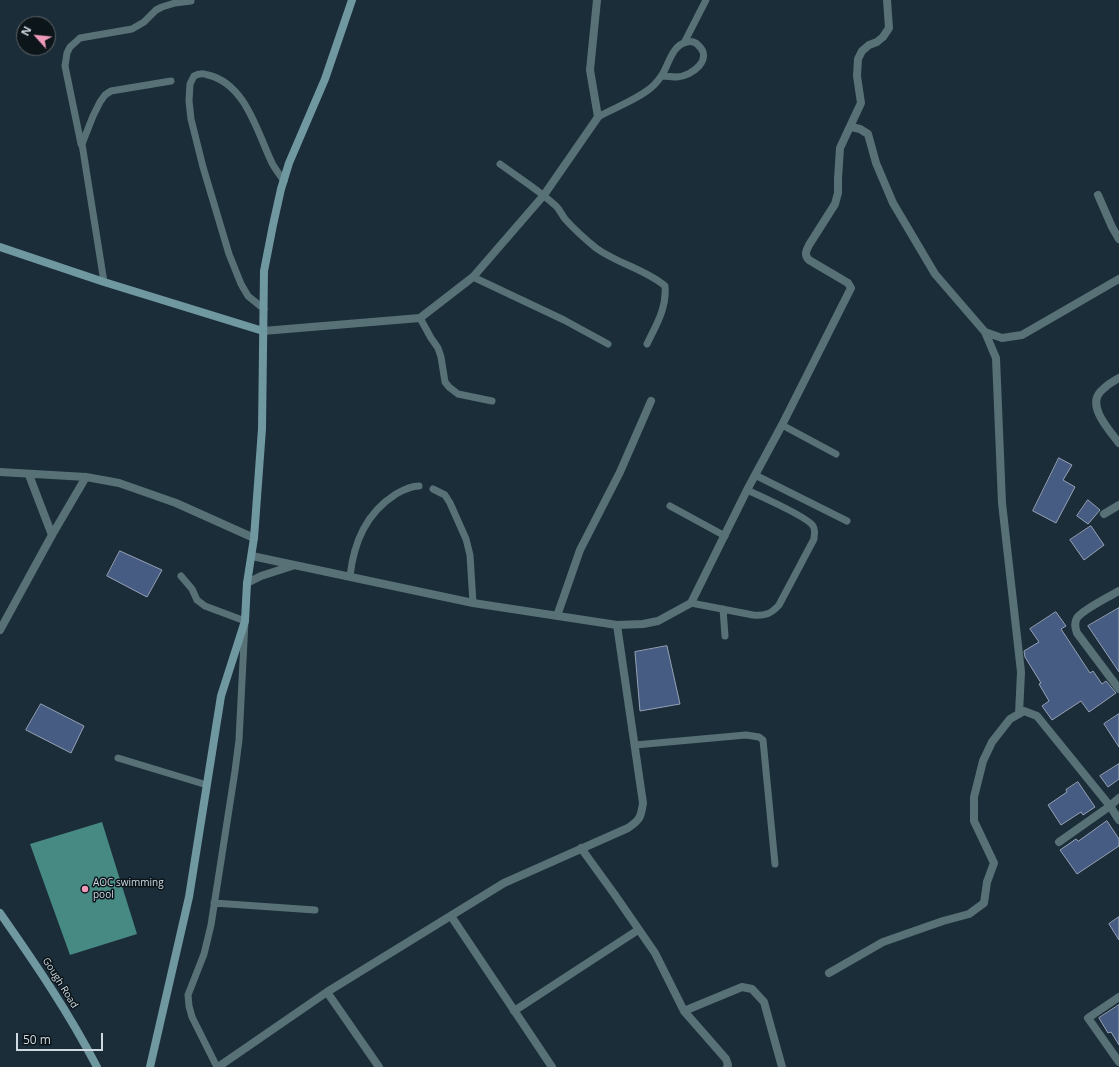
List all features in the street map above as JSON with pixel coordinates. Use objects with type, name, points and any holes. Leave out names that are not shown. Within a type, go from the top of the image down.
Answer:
[{"type":"street","points":[[150,1067],[189,896],[221,696],[245,621],[247,583],[254,538],[262,429],[264,271],[273,224],[289,163],[325,79],[352,0]]},
{"type":"street","points":[[0,247],[104,282],[263,331],[420,318],[473,277],[544,195],[598,117],[590,70],[598,0]]},
{"type":"street","points":[[252,556],[473,603],[617,625],[643,624],[658,621],[691,604],[747,490],[782,425],[851,288],[848,283],[809,260],[806,256],[806,252],[835,204],[838,193],[840,148],[860,103],[857,76],[858,59],[862,51],[869,44],[877,42],[883,37],[889,28],[887,0]]},
{"type":"street","points":[[850,127],[860,129],[868,134],[878,170],[894,203],[935,274],[985,332],[996,358],[1002,503],[1021,672],[1019,714]]},
{"type":"street","points":[[1098,195],[1119,239]]},
{"type":"street","points":[[985,332],[1002,338],[1022,335],[1119,279]]},
{"type":"street","points":[[1119,378],[1100,391],[1096,399],[1096,408],[1119,443]]},
{"type":"street","points":[[557,616],[580,550],[620,472],[651,401]]},
{"type":"street","points":[[0,472],[29,475],[86,477],[119,482],[176,503],[254,538]]},
{"type":"street","points":[[29,475],[52,535]]},
{"type":"street","points":[[0,630],[52,535],[86,477]]},
{"type":"street","points":[[1104,514],[1119,505]]},
{"type":"street","points":[[247,583],[261,576],[296,565]]},
{"type":"street","points":[[1119,591],[1080,614],[1075,622],[1075,627],[1077,633],[1119,689]]},
{"type":"street","points":[[217,1067],[327,992],[504,883],[628,828],[636,822],[641,816],[643,803],[617,625]]},
{"type":"street","points":[[829,973],[883,942],[942,920],[969,914],[984,903],[987,882],[994,863],[974,821],[974,797],[982,761],[992,742],[1010,719],[1024,711],[1036,716],[1110,806],[1119,820]]},
{"type":"street","points":[[1059,842],[1119,798]]},
{"type":"street","points":[[581,848],[655,953],[684,1012],[726,1059],[727,1067]]},
{"type":"street","name":"Gough Road","points":[[0,912],[60,1001],[97,1067]]},
{"type":"street","points":[[451,916],[552,1067]]},
{"type":"street","points":[[514,1010],[638,930]]},
{"type":"street","points":[[684,1012],[742,987],[752,989],[764,1002],[782,1067]]},
{"type":"street","points":[[327,992],[379,1067]]},
{"type":"street","points":[[1119,997],[1088,1018],[1119,1062]]},
{"type":"lane","points":[[598,117],[631,100],[653,86],[662,76],[670,57],[676,49],[684,43],[706,0]]},
{"type":"lane","points":[[104,282],[82,144],[65,66],[67,53],[70,47],[80,38],[132,29],[139,26],[156,10],[162,7],[175,3],[191,1]]},
{"type":"lane","points":[[662,76],[678,77],[692,73],[699,67],[703,60],[703,52],[698,44],[690,42],[684,43]]},
{"type":"lane","points":[[264,309],[248,296],[241,284],[229,254],[191,119],[189,101],[190,84],[196,74],[204,73],[214,76],[224,81],[233,89],[252,117],[272,164],[284,181]]},
{"type":"lane","points":[[82,144],[93,116],[105,95],[111,91],[171,82]]},
{"type":"lane","points":[[500,164],[544,195],[557,208],[565,219],[596,248],[613,259],[639,270],[659,281],[665,286],[666,298],[663,310],[647,344]]},
{"type":"lane","points":[[473,277],[564,320],[608,344]]},
{"type":"lane","points":[[420,318],[438,348],[446,382],[449,387],[458,394],[492,401]]},
{"type":"lane","points":[[782,425],[836,454]]},
{"type":"lane","points":[[755,475],[847,521]]},
{"type":"lane","points":[[350,576],[354,551],[359,538],[373,514],[388,499],[412,487],[420,486]]},
{"type":"lane","points":[[432,489],[445,495],[466,539],[470,555],[473,603]]},
{"type":"lane","points":[[691,604],[762,616],[768,615],[779,605],[814,539],[815,531],[804,518],[747,490]]},
{"type":"lane","points":[[670,506],[725,536]]},
{"type":"lane","points":[[181,576],[192,589],[197,600],[205,606],[245,621],[239,740],[211,925],[204,954],[188,995],[192,1017],[217,1067]]},
{"type":"lane","points":[[723,609],[725,636]]},
{"type":"lane","points":[[635,745],[746,735],[759,737],[763,740],[775,864]]},
{"type":"lane","points":[[118,758],[207,785]]},
{"type":"lane","points":[[214,903],[315,910]]},
{"type":"shaded area","name":"AOC swimming pool","points":[[102,822],[137,934],[70,955],[30,844]]},
{"type":"building","points":[[1059,458],[1072,465],[1063,480],[1075,487],[1056,523],[1033,511]]},
{"type":"building","points":[[1088,500],[1100,510],[1088,524],[1077,516]]},
{"type":"building","points":[[1091,526],[1104,545],[1084,560],[1070,540]]},
{"type":"building","points":[[120,551],[162,570],[147,597],[107,576]]},
{"type":"building","points":[[1119,608],[1119,672],[1088,626]]},
{"type":"building","points":[[1056,612],[1066,626],[1061,629],[1090,673],[1093,671],[1102,684],[1106,681],[1116,693],[1089,712],[1081,701],[1052,720],[1042,706],[1049,701],[1039,684],[1041,683],[1025,657],[1024,651],[1039,642],[1030,629]]},
{"type":"building","points":[[667,646],[680,704],[640,711],[635,652]]},
{"type":"building","points":[[41,704],[84,726],[71,753],[26,730]]},
{"type":"building","points":[[1119,714],[1119,747],[1104,724]]},
{"type":"building","points":[[1119,764],[1119,779],[1108,787],[1100,776]]},
{"type":"building","points":[[1078,782],[1095,807],[1083,815],[1081,812],[1061,825],[1048,805],[1067,792],[1066,790]]},
{"type":"building","points":[[1107,821],[1119,839],[1119,846],[1077,874],[1060,850],[1076,839],[1078,841]]},
{"type":"building","points":[[1119,917],[1119,940],[1109,924]]},
{"type":"building","points":[[1119,1005],[1119,1045],[1111,1032],[1108,1033],[1099,1018]]},
{"type":"place","name":"AOC swimming pool","points":[[85,889]]}]
